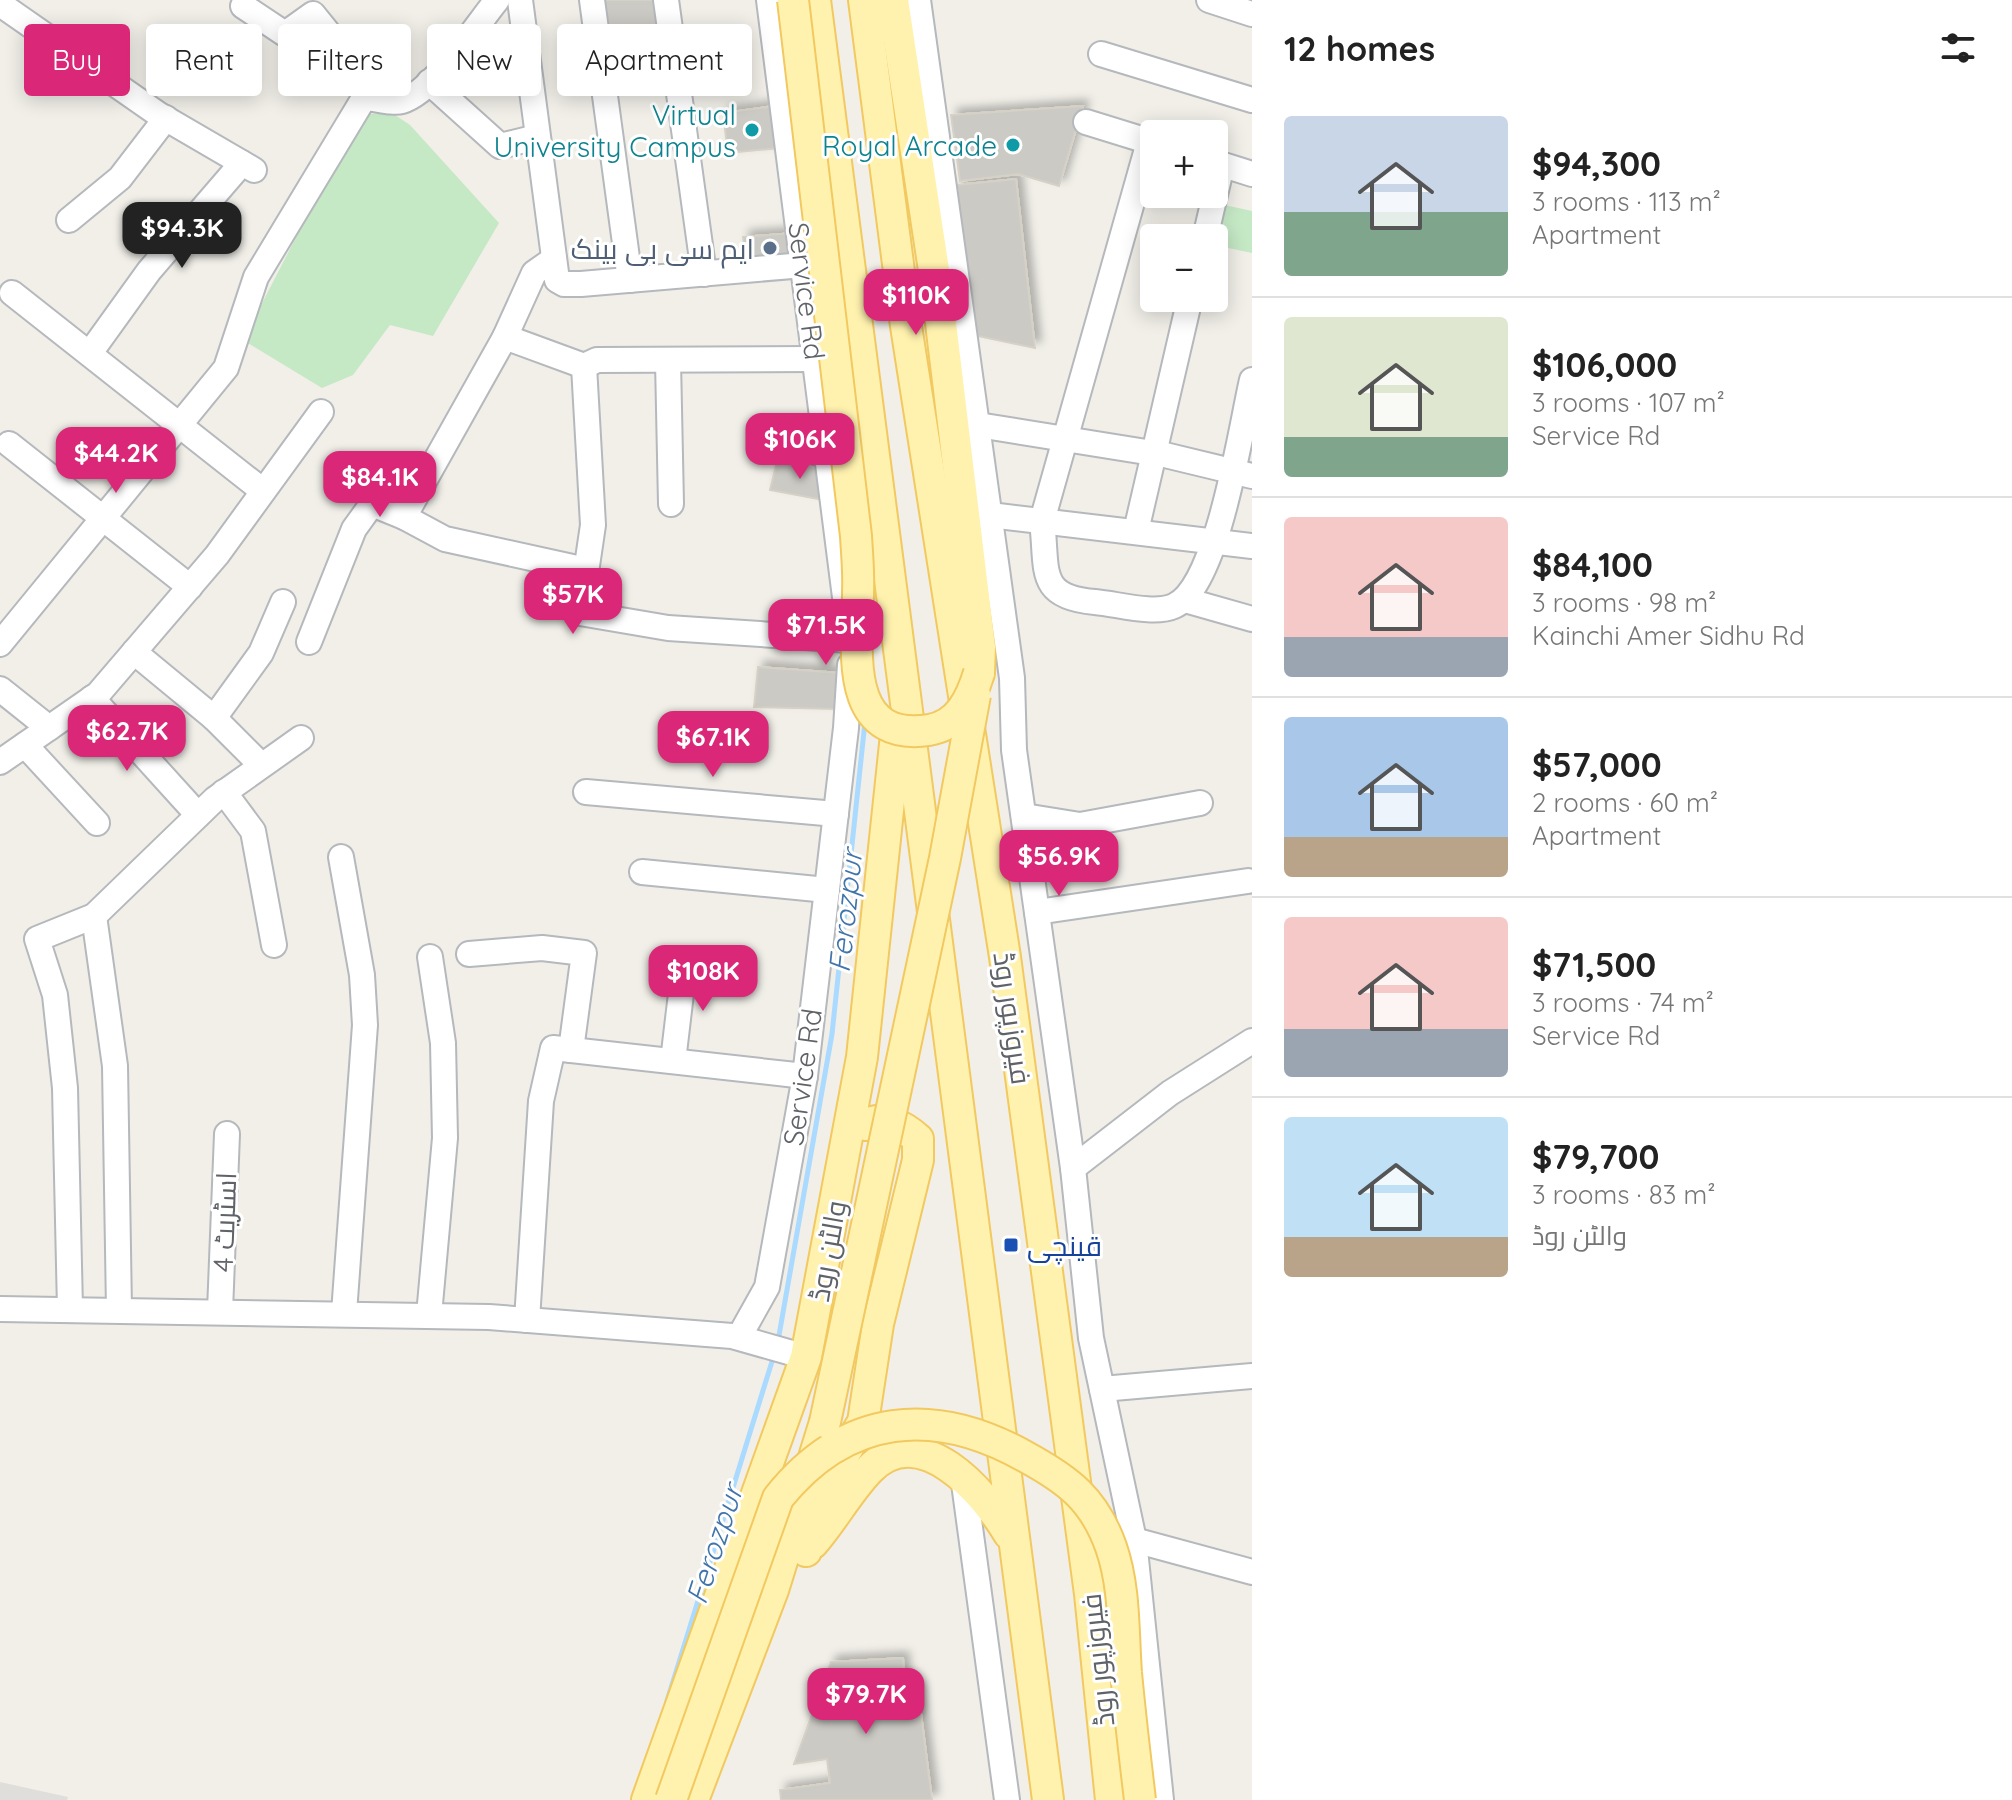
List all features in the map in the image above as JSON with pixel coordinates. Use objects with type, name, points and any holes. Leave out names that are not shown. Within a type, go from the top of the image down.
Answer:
[{"type":"main road","points":[[793,0],[856,536],[855,671],[860,693],[875,715],[893,727],[917,731],[936,728],[954,719],[971,700],[979,673]]},
{"type":"main road","points":[[815,0],[1048,1800]]},
{"type":"main road","name":"فیروزپور روڈ","points":[[864,0],[906,326],[1005,957],[1090,1594],[1111,1800]]},
{"type":"main road","points":[[693,1800],[773,1590],[825,1422],[945,858],[979,673],[980,647],[939,306],[893,0]]},
{"type":"main road","name":"والٹن روڈ","points":[[647,1800],[806,1357],[862,1057],[902,677]]},
{"type":"main road","points":[[806,1551],[825,1489],[845,1457],[866,1410],[878,1324],[920,1149],[918,1139],[899,1125],[875,1120],[862,1131],[833,1297],[817,1306]]},
{"type":"main road","points":[[671,1800],[778,1498],[797,1475],[844,1440],[885,1428],[921,1423],[962,1428],[995,1439],[1054,1473],[1082,1494],[1102,1526],[1121,1587],[1140,1800]]},
{"type":"main road","points":[[773,1590],[871,1468],[888,1456],[915,1453],[944,1461],[994,1508],[1014,1543]]},
{"type":"street","points":[[477,24],[497,0]]},
{"type":"street","points":[[520,0],[557,280],[564,284],[630,280],[804,265]]},
{"type":"street","points":[[592,0],[630,280]]},
{"type":"street","points":[[666,0],[704,274]]},
{"type":"street","name":"Service Rd","points":[[739,1337],[767,1287],[805,1076],[846,728],[850,640],[769,0]]},
{"type":"street","points":[[918,0],[1012,678],[1014,750],[1073,1168],[1091,1338],[1134,1540],[1161,1800]]},
{"type":"street","points":[[1209,0],[1252,14]]},
{"type":"street","points":[[0,4],[166,118],[248,167],[149,271],[90,353]]},
{"type":"street","points":[[243,6],[285,34],[313,14],[381,98]]},
{"type":"street","points":[[1101,54],[1252,100]]},
{"type":"street","points":[[0,644],[102,515],[226,368],[256,277],[364,98],[399,102],[427,83]]},
{"type":"street","points":[[445,96],[500,146],[537,137]]},
{"type":"street","points":[[69,220],[120,178],[166,118]]},
{"type":"street","points":[[1086,122],[1140,139]]},
{"type":"street","points":[[1228,167],[1252,174]]},
{"type":"street","points":[[1140,183],[1042,521],[1049,585],[1058,594],[1073,600],[1165,609],[1185,600],[1217,540],[1242,473],[1252,380]]},
{"type":"street","points":[[404,517],[505,337],[534,273],[554,259]]},
{"type":"street","points":[[12,293],[263,491]]},
{"type":"street","points":[[1136,531],[1187,312]]},
{"type":"street","points":[[505,337],[584,366],[597,360],[816,359]]},
{"type":"street","points":[[668,361],[671,504]]},
{"type":"street","points":[[584,366],[593,525],[580,613],[668,628],[850,640]]},
{"type":"street","points":[[0,762],[92,698],[190,587],[321,412]]},
{"type":"street","points":[[978,425],[1153,454],[1242,473]]},
{"type":"street","points":[[9,444],[190,587]]},
{"type":"street","points":[[309,642],[354,529],[372,504],[445,539],[586,570]]},
{"type":"street","points":[[990,515],[1252,546]]},
{"type":"street","points":[[1185,600],[1252,619]]},
{"type":"street","points":[[214,718],[261,653],[283,602]]},
{"type":"street","points":[[134,652],[214,718],[261,765]]},
{"type":"street","points":[[0,689],[49,728]]},
{"type":"street","points":[[92,698],[198,815]]},
{"type":"street","points":[[70,1309],[65,1088],[55,995],[37,939],[94,916],[224,792],[301,738]]},
{"type":"street","points":[[25,745],[97,823]]},
{"type":"street","points":[[224,792],[253,831],[274,945]]},
{"type":"street","points":[[586,792],[836,814]]},
{"type":"street","points":[[1024,816],[1080,825],[1200,803]]},
{"type":"street","points":[[341,857],[362,975],[365,1025],[344,1313]]},
{"type":"street","points":[[642,872],[827,890]]},
{"type":"street","points":[[1037,912],[1248,881]]},
{"type":"street","points":[[94,916],[115,1066],[119,1310]]},
{"type":"street","points":[[469,954],[542,948],[584,953],[571,1050]]},
{"type":"street","points":[[429,1315],[445,1138],[443,1043],[430,957]]},
{"type":"street","points":[[673,1061],[685,960]]},
{"type":"street","points":[[1073,1168],[1170,1093],[1252,1041]]},
{"type":"street","points":[[527,1320],[541,1101],[553,1048],[805,1076]]},
{"type":"street","name":"اسٹریٹ 4","points":[[220,1311],[227,1134]]},
{"type":"street","points":[[0,1309],[344,1313],[527,1320],[739,1337],[806,1357]]},
{"type":"street","points":[[1102,1389],[1252,1376]]},
{"type":"street","points":[[963,1476],[1007,1800]]},
{"type":"street","points":[[1134,1540],[1252,1572]]},
{"type":"shaded area","points":[[0,1782],[68,1797],[67,1800],[0,1800]]},
{"type":"green space","points":[[392,113],[410,125],[499,223],[433,336],[390,325],[353,375],[322,388],[243,340],[306,218],[368,114]]},
{"type":"green space","points":[[1228,206],[1252,211],[1252,253],[1228,248],[1228,224],[1217,224],[1219,208]]},
{"type":"building","points":[[595,0],[659,0],[663,24],[599,24]]},
{"type":"building","name":"Virtual University Campus","points":[[775,106],[780,148],[728,153],[723,113]]},
{"type":"building","name":"Royal Arcade","points":[[1083,106],[1059,186],[1018,174],[960,181],[951,115]]},
{"type":"building","points":[[1016,179],[1035,348],[973,335],[957,185]]},
{"type":"building","name":"ایم سی بی بینک","points":[[794,233],[798,259],[747,264],[743,237]]},
{"type":"building","points":[[777,461],[824,469],[829,501],[770,490]]},
{"type":"building","points":[[758,667],[840,673],[835,709],[754,707]]},
{"type":"building","points":[[903,1658],[904,1678],[918,1690],[932,1800],[781,1800],[780,1790],[830,1783],[827,1759],[794,1764],[831,1662]]},
{"type":"waterway","name":"Ferozpur","points":[[778,1341],[832,1034],[865,722]]},
{"type":"waterway","name":"Ferozpur","points":[[667,1701],[774,1355]]},
{"type":"place","name":"Virtual University Campus","points":[[752,130]]},
{"type":"place","name":"Royal Arcade","points":[[1013,145]]},
{"type":"place","name":"ایم سی بی بینک","points":[[770,248]]},
{"type":"place","name":"قینچی","points":[[1011,1245]]}]
